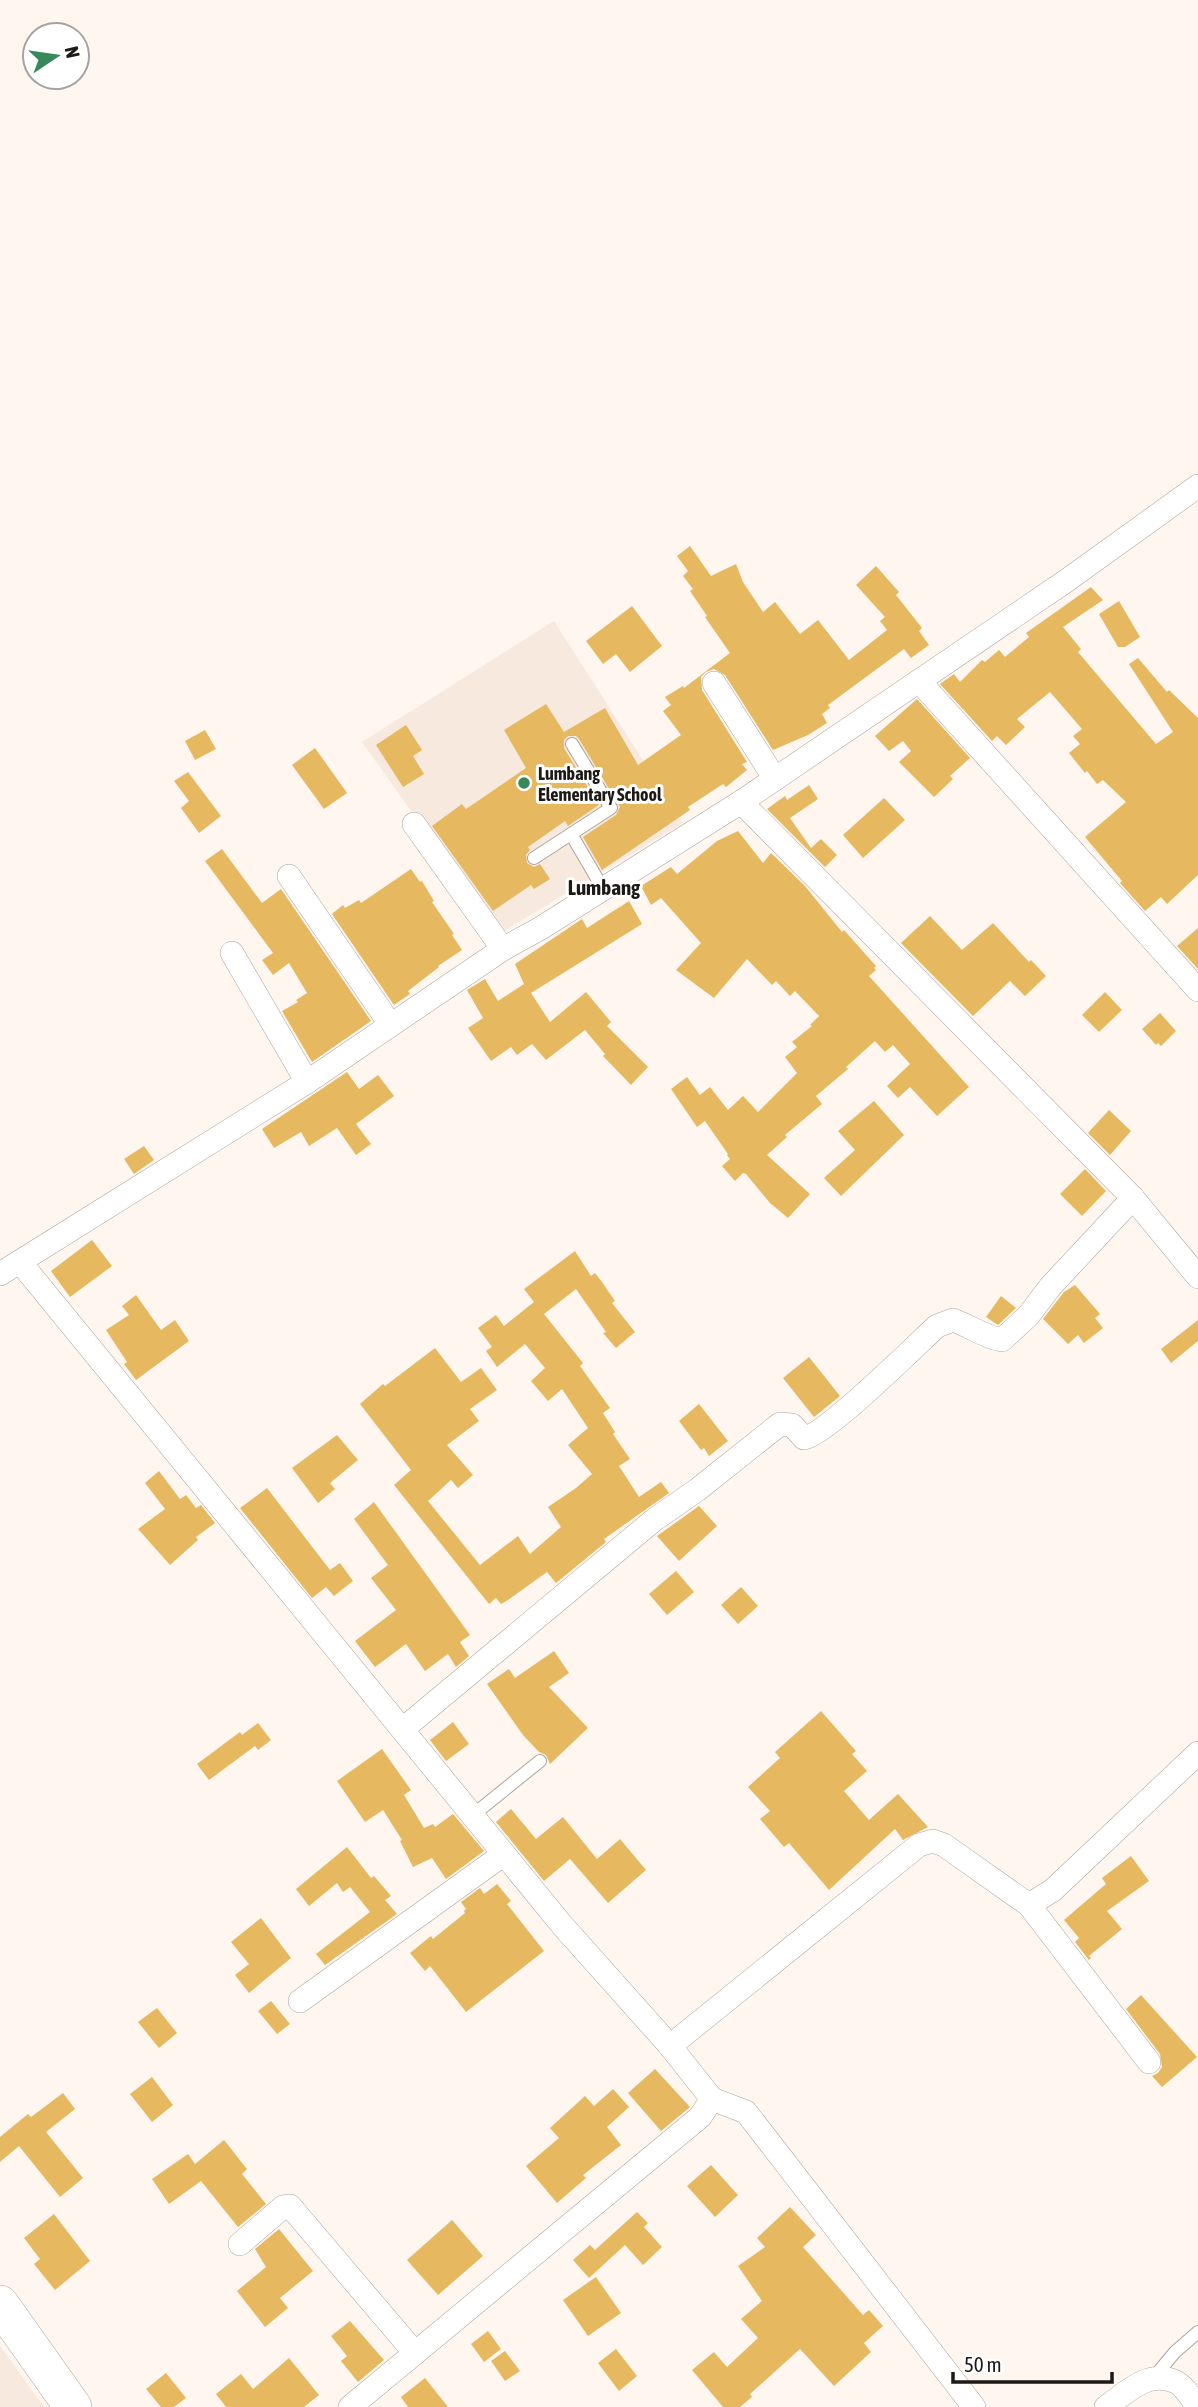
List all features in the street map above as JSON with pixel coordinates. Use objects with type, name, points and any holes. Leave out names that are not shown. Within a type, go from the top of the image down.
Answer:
[{"type":"main road","points":[[0,2304],[73,2407]]},
{"type":"street","points":[[0,1274],[307,1082],[503,949],[541,928],[602,887],[741,802],[1066,581],[1198,485]]},
{"type":"street","points":[[919,681],[1198,990]]},
{"type":"street","points":[[714,683],[775,779]]},
{"type":"street","points":[[741,802],[1133,1198],[1198,1277]]},
{"type":"street","points":[[414,824],[503,949]]},
{"type":"street","points":[[289,876],[390,1024]]},
{"type":"street","points":[[232,953],[307,1082]]},
{"type":"street","points":[[403,1730],[654,1520],[697,1490],[780,1424],[792,1424],[804,1438],[810,1437],[835,1420],[937,1326],[953,1320],[989,1338],[1002,1340],[1028,1316],[1050,1287],[1133,1198]]},
{"type":"street","points":[[20,1262],[562,1925],[670,2046],[712,2099],[746,2112],[975,2407]]},
{"type":"street","points":[[1029,1905],[1053,1889],[1198,1753]]},
{"type":"street","points":[[670,2046],[919,1845],[933,1842],[944,1845],[1029,1905],[1149,2062]]},
{"type":"street","points":[[300,2001],[504,1854]]},
{"type":"street","points":[[351,2407],[700,2117],[712,2099]]},
{"type":"street","points":[[240,2244],[284,2207],[290,2206],[415,2353]]},
{"type":"street","points":[[1106,2407],[1155,2376],[1178,2382],[1198,2407]]},
{"type":"lane","points":[[534,858],[611,808],[572,744]]},
{"type":"lane","points":[[571,834],[602,887]]},
{"type":"lane","points":[[473,1815],[540,1761]]},
{"type":"lane","points":[[1155,2376],[1175,2352],[1198,2332]]},
{"type":"shaded area","name":"Lumbang Elementary School","points":[[554,621],[683,823],[499,934],[362,742]]},
{"type":"shaded area","points":[[0,2346],[44,2407],[0,2407]]},
{"type":"building","points":[[690,546],[711,576],[736,564],[743,582],[763,612],[775,602],[800,634],[818,620],[849,660],[887,630],[880,621],[885,617],[856,585],[876,566],[899,592],[896,595],[922,628],[919,631],[929,645],[911,658],[904,649],[828,705],[830,708],[822,714],[827,723],[808,735],[773,750],[725,675],[714,669],[706,672],[701,677],[702,690],[747,762],[742,764],[747,770],[726,787],[723,784],[688,807],[690,810],[602,870],[583,837],[616,815],[620,807],[579,739],[576,736],[568,736],[564,740],[564,748],[599,805],[568,826],[565,821],[528,847],[530,850],[526,855],[527,863],[534,867],[540,864],[550,879],[534,889],[531,885],[493,911],[432,826],[462,804],[466,809],[526,768],[504,730],[546,704],[564,732],[605,708],[638,765],[681,735],[663,711],[671,705],[665,697],[683,686],[684,688],[730,653],[705,617],[707,616],[690,591],[693,589],[683,576],[688,571],[677,556]]},
{"type":"building","points":[[1091,587],[1103,600],[1063,627],[1081,649],[1078,652],[1156,744],[1173,732],[1129,664],[1138,658],[1167,692],[1169,690],[1198,718],[1198,875],[1167,904],[1161,897],[1145,911],[1085,837],[1126,802],[1103,780],[1097,784],[1069,753],[1080,744],[1073,736],[1082,729],[1050,692],[1017,719],[1025,727],[1006,745],[997,736],[992,741],[940,684],[954,674],[960,682],[982,660],[985,662],[999,650],[1005,657],[1029,637],[1026,633]]},
{"type":"building","points":[[1119,601],[1140,637],[1125,647],[1118,647],[1099,614]]},
{"type":"building","points":[[632,606],[662,646],[630,672],[616,654],[603,664],[586,641]]},
{"type":"building","points":[[917,699],[970,758],[950,776],[953,779],[934,797],[899,762],[911,751],[903,741],[889,751],[875,736]]},
{"type":"building","points":[[406,725],[422,750],[413,756],[424,774],[403,787],[376,745]]},
{"type":"building","points":[[205,730],[216,749],[195,760],[185,741]]},
{"type":"building","points":[[315,748],[347,793],[324,809],[292,765]]},
{"type":"building","points":[[188,772],[221,816],[199,833],[181,808],[189,801],[174,781]]},
{"type":"building","points":[[809,785],[818,799],[790,818],[811,848],[821,839],[837,855],[825,867],[767,809],[785,796],[787,800]]},
{"type":"building","points":[[884,798],[905,820],[863,858],[843,835]]},
{"type":"building","points":[[738,831],[763,863],[771,853],[805,886],[842,932],[844,930],[876,966],[876,970],[869,976],[969,1087],[937,1116],[910,1087],[898,1098],[887,1086],[910,1064],[893,1045],[885,1052],[875,1041],[816,1096],[822,1104],[785,1135],[787,1137],[767,1155],[810,1194],[788,1218],[770,1203],[746,1174],[743,1173],[735,1181],[722,1166],[730,1159],[728,1154],[705,1121],[697,1127],[671,1089],[687,1077],[700,1095],[710,1087],[728,1110],[743,1096],[758,1112],[797,1073],[785,1057],[797,1047],[792,1042],[812,1026],[810,1025],[819,1016],[795,991],[790,996],[776,981],[772,985],[747,959],[714,998],[676,970],[701,943],[661,898],[651,905],[641,886],[671,867],[677,874],[717,841]]},
{"type":"building","points":[[222,849],[262,903],[281,889],[371,1021],[312,1062],[282,1011],[307,993],[289,963],[273,975],[262,960],[273,953],[205,861]]},
{"type":"building","points":[[411,869],[420,882],[422,881],[462,950],[438,966],[408,991],[410,994],[394,1005],[332,914],[343,905],[345,908],[359,900],[361,903]]},
{"type":"building","points":[[629,901],[642,924],[531,993],[550,1022],[586,992],[611,1022],[607,1026],[648,1067],[631,1085],[603,1056],[605,1054],[585,1030],[546,1060],[532,1044],[517,1055],[511,1047],[491,1061],[468,1028],[483,1018],[467,990],[485,979],[498,1001],[524,984],[515,964],[582,919],[587,928]]},
{"type":"building","points":[[930,916],[962,950],[993,923],[1029,962],[1031,960],[1046,976],[1025,996],[1010,981],[973,1016],[901,943]]},
{"type":"building","points":[[1198,928],[1198,969],[1177,946]]},
{"type":"building","points":[[1105,992],[1122,1010],[1099,1032],[1082,1015]]},
{"type":"building","points":[[1160,1013],[1176,1031],[1161,1046],[1158,1043],[1156,1045],[1142,1029]]},
{"type":"building","points":[[347,1072],[359,1089],[378,1075],[394,1096],[356,1124],[371,1144],[356,1155],[337,1128],[309,1146],[301,1132],[274,1148],[262,1129]]},
{"type":"building","points":[[874,1101],[904,1135],[841,1196],[824,1178],[855,1150],[838,1131]]},
{"type":"building","points":[[1109,1110],[1131,1131],[1110,1155],[1088,1133]]},
{"type":"building","points":[[144,1146],[154,1160],[134,1174],[124,1159]]},
{"type":"building","points":[[1085,1169],[1106,1191],[1082,1216],[1060,1194]]},
{"type":"building","points":[[92,1240],[112,1266],[70,1297],[51,1271]]},
{"type":"building","points":[[575,1251],[591,1276],[595,1273],[602,1282],[615,1301],[612,1303],[635,1332],[616,1348],[603,1333],[606,1332],[576,1289],[544,1314],[583,1363],[580,1366],[610,1408],[603,1413],[630,1459],[619,1466],[639,1497],[661,1482],[669,1493],[604,1539],[606,1542],[556,1583],[547,1572],[501,1604],[496,1598],[489,1604],[394,1485],[411,1470],[360,1404],[383,1384],[385,1386],[435,1348],[461,1382],[481,1368],[497,1390],[470,1409],[479,1421],[447,1445],[473,1475],[458,1488],[451,1480],[428,1501],[480,1565],[518,1536],[530,1554],[561,1527],[548,1507],[592,1474],[568,1445],[588,1428],[562,1389],[548,1401],[531,1381],[545,1368],[525,1344],[497,1367],[486,1351],[492,1347],[478,1328],[496,1315],[504,1326],[534,1302],[524,1289]]},
{"type":"building","points":[[1075,1285],[1100,1314],[1095,1318],[1103,1328],[1084,1343],[1078,1335],[1068,1344],[1043,1319],[1064,1292]]},
{"type":"building","points":[[136,1295],[161,1330],[175,1320],[189,1341],[136,1380],[106,1330],[129,1315],[122,1306]]},
{"type":"building","points":[[1001,1296],[1016,1308],[998,1325],[986,1317]]},
{"type":"building","points":[[1198,1320],[1198,1341],[1171,1363],[1161,1349]]},
{"type":"building","points":[[809,1357],[840,1396],[814,1417],[783,1378]]},
{"type":"building","points":[[699,1404],[728,1441],[709,1456],[704,1448],[701,1450],[679,1421]]},
{"type":"building","points":[[337,1435],[358,1460],[330,1483],[335,1489],[318,1503],[292,1468]]},
{"type":"building","points":[[159,1471],[180,1499],[186,1495],[196,1508],[201,1505],[215,1523],[196,1537],[198,1540],[170,1565],[138,1529],[165,1509],[145,1483]]},
{"type":"building","points":[[267,1488],[330,1570],[340,1563],[353,1581],[334,1596],[326,1587],[312,1598],[240,1508]]},
{"type":"building","points":[[374,1502],[470,1635],[460,1642],[469,1656],[456,1667],[448,1654],[425,1671],[406,1644],[375,1667],[355,1641],[396,1610],[371,1578],[388,1565],[354,1519]]},
{"type":"building","points":[[699,1506],[717,1526],[679,1561],[657,1536]]},
{"type":"building","points":[[676,1571],[694,1592],[667,1615],[649,1594]]},
{"type":"building","points":[[741,1587],[758,1606],[738,1624],[721,1605]]},
{"type":"building","points":[[554,1651],[569,1673],[549,1687],[588,1728],[550,1764],[546,1755],[539,1752],[523,1735],[487,1684],[509,1669],[515,1678]]},
{"type":"building","points":[[821,1711],[856,1751],[852,1754],[867,1771],[844,1791],[869,1820],[898,1794],[928,1827],[903,1840],[895,1829],[829,1890],[789,1843],[784,1847],[760,1819],[770,1811],[748,1787],[780,1758],[775,1752]]},
{"type":"building","points":[[453,1722],[469,1744],[446,1761],[430,1740]]},
{"type":"building","points":[[258,1723],[271,1740],[258,1750],[255,1746],[209,1780],[197,1764],[240,1732],[242,1735]]},
{"type":"building","points":[[382,1749],[411,1790],[404,1795],[424,1828],[433,1824],[435,1827],[453,1814],[484,1851],[446,1879],[432,1858],[413,1867],[400,1841],[402,1840],[383,1810],[365,1822],[337,1781]]},
{"type":"building","points":[[511,1809],[536,1839],[563,1817],[597,1859],[620,1839],[646,1870],[608,1903],[570,1859],[544,1881],[496,1822]]},
{"type":"building","points":[[347,1847],[371,1878],[374,1876],[391,1896],[385,1900],[397,1914],[325,1965],[316,1954],[370,1912],[350,1887],[343,1892],[337,1883],[309,1906],[296,1889]]},
{"type":"building","points":[[1131,1856],[1149,1881],[1107,1911],[1122,1929],[1089,1956],[1089,1960],[1075,1942],[1079,1938],[1064,1920],[1106,1884],[1102,1878]]},
{"type":"building","points":[[497,1884],[511,1901],[507,1904],[544,1951],[466,2012],[430,1966],[425,1971],[410,1953],[431,1936],[433,1939],[465,1913],[466,1909],[461,1902],[480,1888],[484,1894]]},
{"type":"building","points":[[261,1918],[291,1958],[249,1993],[235,1975],[249,1964],[231,1942]]},
{"type":"building","points":[[1141,1995],[1197,2057],[1162,2087],[1152,2076],[1162,2067],[1160,2054],[1126,2009]]},
{"type":"building","points":[[271,2001],[290,2024],[277,2034],[258,2011]]},
{"type":"building","points":[[157,2008],[177,2033],[159,2048],[138,2022]]},
{"type":"building","points":[[655,2069],[690,2107],[661,2131],[628,2093]]},
{"type":"building","points":[[152,2077],[173,2105],[152,2122],[130,2094]]},
{"type":"building","points":[[613,2089],[629,2107],[607,2127],[621,2145],[583,2175],[586,2178],[557,2203],[526,2166],[559,2138],[550,2128],[585,2096],[594,2106]]},
{"type":"building","points":[[63,2093],[75,2109],[46,2132],[83,2178],[60,2197],[19,2146],[0,2162],[0,2137],[28,2114],[31,2117]]},
{"type":"building","points":[[224,2140],[247,2169],[242,2174],[266,2204],[238,2227],[201,2181],[169,2204],[152,2179],[188,2154],[195,2164]]},
{"type":"building","points":[[711,2165],[738,2195],[715,2217],[687,2186]]},
{"type":"building","points":[[790,2207],[816,2235],[803,2247],[863,2315],[869,2310],[883,2326],[864,2343],[871,2352],[834,2386],[800,2349],[750,2394],[752,2397],[740,2407],[723,2407],[692,2370],[714,2352],[727,2367],[758,2338],[741,2319],[762,2301],[738,2266],[765,2247],[757,2238]]},
{"type":"building","points":[[637,2212],[648,2223],[644,2227],[662,2247],[643,2265],[625,2245],[589,2278],[573,2260],[590,2245],[595,2250]]},
{"type":"building","points":[[54,2214],[90,2261],[55,2290],[34,2264],[40,2259],[24,2238]]},
{"type":"building","points":[[452,2220],[483,2256],[438,2295],[407,2260]]},
{"type":"building","points":[[279,2229],[313,2271],[280,2298],[288,2308],[265,2327],[237,2291],[266,2267],[255,2249]]},
{"type":"building","points":[[596,2277],[621,2313],[588,2336],[563,2300]]},
{"type":"building","points":[[350,2321],[384,2360],[358,2382],[341,2361],[347,2356],[331,2336]]},
{"type":"building","points":[[488,2331],[501,2349],[484,2362],[471,2344]]},
{"type":"building","points":[[616,2349],[637,2376],[619,2391],[598,2363]]},
{"type":"building","points":[[505,2351],[520,2371],[505,2381],[491,2361]]},
{"type":"building","points":[[289,2358],[319,2395],[304,2407],[226,2407],[216,2394],[241,2374],[253,2389]]},
{"type":"building","points":[[166,2373],[186,2398],[174,2407],[161,2407],[146,2389]]},
{"type":"building","points":[[425,2378],[448,2407],[408,2407],[401,2397]]},
{"type":"place","name":"Lumbang Elementary School","points":[[524,783]]},
{"type":"district","name":"Lumbang","points":[[604,887]]}]
